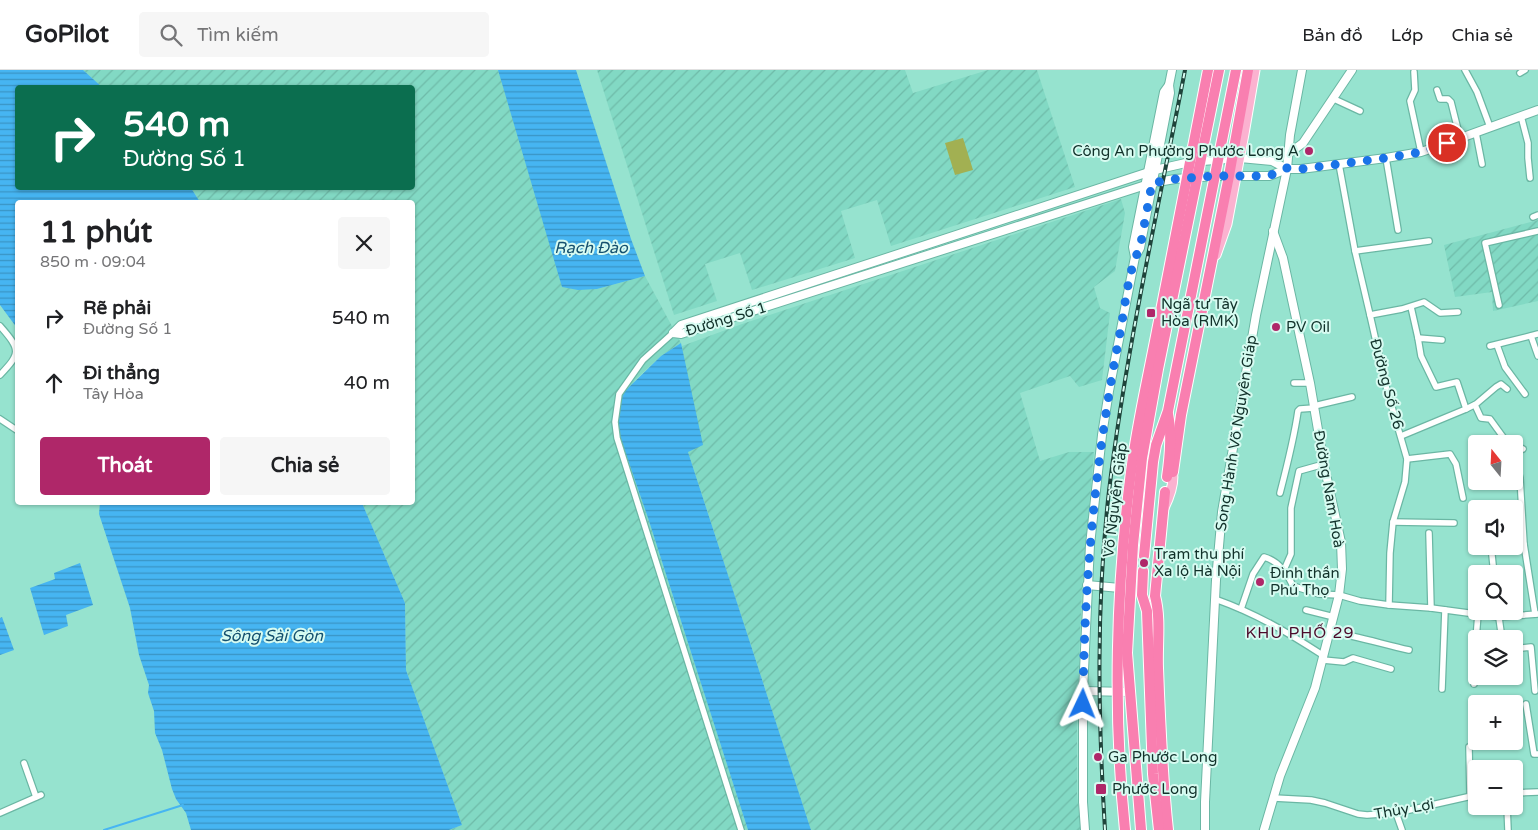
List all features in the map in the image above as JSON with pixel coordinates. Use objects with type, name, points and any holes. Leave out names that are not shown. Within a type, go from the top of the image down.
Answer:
[{"type":"highway","points":[[1190,162],[1208,70]]},
{"type":"highway","points":[[1198,177],[1219,70]]},
{"type":"highway","points":[[1144,556],[1155,453],[1168,411],[1236,70]]},
{"type":"highway","points":[[1170,471],[1232,176],[1248,70]]},
{"type":"highway","points":[[1227,114],[1243,94]]},
{"type":"highway","points":[[1222,143],[1235,158]]},
{"type":"highway","name":"Võ Nguyên Giáp","points":[[1126,830],[1122,803],[1118,638],[1120,588],[1131,471],[1190,162]]},
{"type":"highway","name":"Võ Nguyên Giáp","points":[[1141,830],[1127,653],[1133,545],[1142,458],[1158,369],[1198,177]]},
{"type":"highway","points":[[1168,411],[1170,423],[1170,471]]},
{"type":"highway","points":[[1166,492],[1155,596],[1159,610],[1158,675],[1168,830]]},
{"type":"highway","points":[[1143,570],[1142,595],[1147,611],[1152,765],[1159,830]]},
{"type":"highway","points":[[1147,611],[1155,596]]},
{"type":"highway","points":[[1118,638],[1127,653]]},
{"type":"highway","points":[[1119,716],[1130,692]]},
{"type":"main road","points":[[1085,830],[1083,691],[1087,585],[1104,420],[1135,257],[1133,247],[1170,93],[1169,85],[1172,70]]},
{"type":"main road","points":[[1235,158],[1255,70]]},
{"type":"main road","name":"Song Hành Võ Nguyên Giáp","points":[[1205,830],[1219,534],[1246,367],[1287,168],[1302,70]]},
{"type":"main road","points":[[1288,154],[1303,143],[1352,70]]},
{"type":"main road","points":[[1287,168],[1301,169],[1421,152],[1538,110]]},
{"type":"main road","name":"Đường Số 1","points":[[673,333],[681,325],[1152,171],[1190,162],[1235,158],[1272,161],[1287,168]]},
{"type":"main road","name":"Đường Số 1","points":[[673,333],[682,334],[1149,184],[1198,177],[1269,176],[1287,168]]},
{"type":"main road","name":"Đường Nam Hoà","points":[[1264,830],[1280,776],[1315,688],[1324,658],[1339,595],[1342,569],[1341,542],[1324,464],[1310,383],[1283,258],[1273,231]]},
{"type":"main road","points":[[1164,508],[1170,496],[1170,471]]},
{"type":"main road","points":[[1087,585],[1120,588]]},
{"type":"main road","points":[[1083,691],[1130,692]]},
{"type":"street","points":[[1464,70],[1477,92],[1490,127]]},
{"type":"street","points":[[1414,72],[1415,90],[1410,101],[1421,152]]},
{"type":"street","points":[[1438,90],[1440,99],[1448,99],[1451,102],[1460,138]]},
{"type":"street","points":[[1334,99],[1360,111]]},
{"type":"street","points":[[1521,116],[1528,143],[1530,178]]},
{"type":"street","points":[[1476,133],[1482,164]]},
{"type":"street","points":[[1386,158],[1398,230]]},
{"type":"street","name":"Đường Số 26","points":[[1340,164],[1355,251],[1387,390],[1407,459],[1405,482],[1393,522],[1390,553],[1389,605]]},
{"type":"street","points":[[1498,305],[1485,243],[1538,231]]},
{"type":"street","points":[[1355,251],[1429,241]]},
{"type":"street","points":[[1370,315],[1424,302],[1440,314],[1458,312]]},
{"type":"street","points":[[1411,306],[1421,356],[1436,387],[1457,382],[1466,409]]},
{"type":"street","points":[[0,326],[13,343],[15,351]]},
{"type":"street","points":[[673,333],[643,360],[620,394],[615,422],[617,438],[741,830]]},
{"type":"street","points":[[1525,394],[1505,367],[1494,345],[1538,334]]},
{"type":"street","points":[[1531,336],[1538,356]]},
{"type":"street","points":[[1418,338],[1442,340]]},
{"type":"street","points":[[0,375],[15,358]]},
{"type":"street","points":[[1294,384],[1310,383]]},
{"type":"street","points":[[1401,436],[1475,405],[1501,384],[1507,389]]},
{"type":"street","points":[[1280,493],[1287,460],[1293,445],[1298,411],[1352,397]]},
{"type":"street","points":[[1475,405],[1481,418],[1490,419],[1502,435]]},
{"type":"street","points":[[0,419],[15,429]]},
{"type":"street","points":[[1407,459],[1450,454],[1456,464],[1463,498]]},
{"type":"street","points":[[1284,570],[1292,554],[1291,508],[1300,471],[1324,464]]},
{"type":"street","points":[[1521,490],[1524,544],[1536,614],[1523,614]]},
{"type":"street","points":[[1393,522],[1454,523]]},
{"type":"street","points":[[1429,533],[1431,608]]},
{"type":"street","points":[[1241,609],[1253,574],[1264,557],[1278,564],[1284,570],[1293,586],[1318,594],[1339,595],[1360,601],[1389,605],[1468,613]]},
{"type":"street","points":[[1215,599],[1275,625],[1324,658],[1344,662],[1353,658],[1391,669]]},
{"type":"street","points":[[1306,610],[1334,617]]},
{"type":"street","points":[[1442,689],[1445,610]]},
{"type":"street","points":[[1330,632],[1356,635],[1372,642],[1409,650]]},
{"type":"street","points":[[1523,648],[1531,647],[1535,691]]},
{"type":"street","points":[[1526,704],[1534,754],[1538,754]]},
{"type":"street","points":[[0,813],[38,796],[24,763]]},
{"type":"street","points":[[1523,793],[1538,792]]},
{"type":"street","name":"Thủy Lợi","points":[[1274,798],[1311,800],[1358,814],[1396,813],[1468,796]]},
{"type":"street","points":[[1396,813],[1402,830]]},
{"type":"street","points":[[1507,815],[1508,830]]},
{"type":"shaded area","points":[[83,70],[498,70],[597,289],[645,276],[681,343],[661,356],[635,380],[618,418],[620,437],[648,518],[748,830],[449,830],[462,825],[406,670],[405,603],[363,505],[415,505],[415,200],[199,200],[192,190],[415,190],[415,85],[100,85]]},
{"type":"shaded area","points":[[597,70],[905,70],[913,93],[988,70],[1037,70],[1075,187],[891,246],[877,200],[841,211],[855,258],[752,290],[740,253],[705,264],[717,301],[674,315]]},
{"type":"shaded area","points":[[963,138],[973,170],[955,175],[945,143]]},
{"type":"shaded area","points":[[1121,199],[1125,213],[1115,271],[1094,287],[1100,308],[1110,313],[1102,380],[1079,387],[1070,376],[1020,393],[1040,461],[1069,452],[1094,452],[1082,589],[1077,712],[1077,796],[1081,830],[811,830],[688,452],[682,346],[742,324]]},
{"type":"shaded area","points":[[1538,220],[1538,301],[1493,311],[1492,292],[1455,297],[1444,245]]},
{"type":"water","points":[[0,70],[83,70],[100,85],[15,85],[15,190],[192,190],[199,200],[15,200],[15,325],[0,305]]},
{"type":"water","name":"Rạch Đào","points":[[498,70],[576,70],[631,239],[645,276],[597,289],[578,290],[562,287]]},
{"type":"water","points":[[681,343],[703,445],[688,452],[811,830],[748,830],[648,518],[620,437],[618,418],[625,391],[661,356]]},
{"type":"water","name":"Sông Sài Gòn","points":[[100,505],[363,505],[405,603],[406,670],[462,825],[449,830],[191,830],[186,813],[176,799],[172,789],[162,750],[155,733],[154,711],[148,693],[149,685],[139,655],[130,608],[99,514]]},
{"type":"water","points":[[80,563],[93,605],[66,615],[68,626],[44,635],[30,588],[55,579],[54,573]]},
{"type":"water","points":[[2,617],[14,650],[0,655],[0,618]]},
{"type":"waterway","points":[[104,830],[183,805]]},
{"type":"railway","points":[[1105,830],[1100,703],[1100,618],[1109,491],[1133,332],[1185,70]]},
{"type":"place","name":"Công An Phường Phước Long A","points":[[1309,151]]},
{"type":"place","name":"Ngã tư Tây Hòa (RMK)","points":[[1151,313]]},
{"type":"place","name":"PV Oil","points":[[1276,327]]},
{"type":"place","name":"Trạm thu phí Xa lộ Hà Nội","points":[[1144,563]]},
{"type":"place","name":"Đình thần Phú Thọ","points":[[1260,582]]},
{"type":"place","name":"Ga Phước Long","points":[[1098,757]]},
{"type":"place","name":"Phước Long","points":[[1101,789]]},
{"type":"district","name":"KHU PHỐ 29","points":[[1300,632]]},
{"type":"route","points":[[1083,704],[1087,585],[1102,435],[1129,285],[1135,257],[1140,248],[1152,183],[1215,176],[1269,176],[1287,168],[1301,169],[1386,158],[1421,152],[1447,143]]}]
